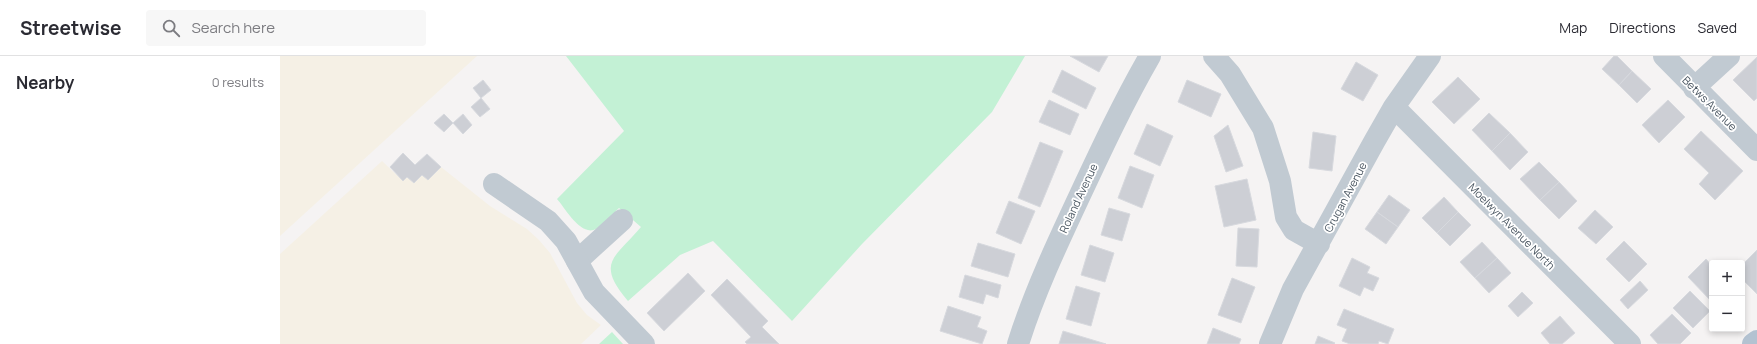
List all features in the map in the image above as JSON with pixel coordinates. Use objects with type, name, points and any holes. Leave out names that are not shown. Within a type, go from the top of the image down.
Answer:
[{"type":"main road","points":[[1753,344],[1757,340]]},
{"type":"street","name":"Roland Avenue","points":[[1018,344],[1048,262],[1107,138],[1150,56]]},
{"type":"street","points":[[1214,56],[1230,74],[1263,128],[1280,181],[1286,217],[1294,230],[1319,244]]},
{"type":"street","name":"Crugan Avenue","points":[[1270,344],[1293,289],[1394,108],[1430,56]]},
{"type":"street","name":"Betws Avenue","points":[[1664,56],[1757,150]]},
{"type":"street","points":[[1694,88],[1729,56]]},
{"type":"street","name":"Moelwyn Avenue North","points":[[1394,108],[1630,344]]},
{"type":"street","points":[[494,184],[548,221],[566,241],[594,292],[644,344]]},
{"type":"street","points":[[577,260],[622,220]]},
{"type":"green space","points":[[566,56],[1025,56],[992,112],[862,244],[792,321],[713,241],[680,255],[628,301],[612,277],[612,261],[641,227],[619,208],[596,229],[585,229],[574,220],[557,199],[624,131]]},
{"type":"green space","points":[[612,332],[623,344],[599,344]]},
{"type":"sand","points":[[280,56],[477,56],[280,236]]},
{"type":"sand","points":[[382,161],[403,181],[407,177],[414,183],[422,175],[428,180],[441,167],[490,206],[527,229],[550,253],[577,303],[587,315],[601,325],[581,344],[280,344],[280,254]]},
{"type":"building","points":[[1070,56],[1108,56],[1099,72]]},
{"type":"building","points":[[1614,56],[1617,56],[1632,71],[1619,85],[1602,69]]},
{"type":"building","points":[[1757,57],[1757,98],[1754,101],[1733,80]]},
{"type":"building","points":[[1356,62],[1378,75],[1363,101],[1341,89]]},
{"type":"building","points":[[1062,70],[1096,88],[1086,109],[1052,92]]},
{"type":"building","points":[[1632,71],[1651,89],[1637,103],[1619,85]]},
{"type":"building","points":[[1458,77],[1480,99],[1454,124],[1432,102]]},
{"type":"building","points":[[483,80],[491,90],[481,98],[473,88]]},
{"type":"building","points":[[1187,80],[1221,94],[1211,117],[1178,102]]},
{"type":"building","points":[[481,98],[490,109],[480,117],[471,107]]},
{"type":"building","points":[[1049,100],[1079,114],[1070,135],[1039,122]]},
{"type":"building","points":[[1668,100],[1685,117],[1659,143],[1642,125]]},
{"type":"building","points":[[1489,113],[1510,133],[1492,151],[1472,130]]},
{"type":"building","points":[[444,114],[453,123],[444,132],[434,123]]},
{"type":"building","points":[[463,114],[472,125],[463,134],[453,123]]},
{"type":"building","points":[[1147,124],[1173,136],[1160,166],[1134,154]]},
{"type":"building","points":[[1228,125],[1243,166],[1226,172],[1214,136]]},
{"type":"building","points":[[1701,131],[1743,171],[1715,200],[1699,184],[1709,173],[1684,149]]},
{"type":"building","points":[[1313,132],[1336,136],[1332,171],[1309,168]]},
{"type":"building","points":[[1510,133],[1528,152],[1510,170],[1492,151]]},
{"type":"building","points":[[1040,142],[1063,151],[1040,207],[1018,198]]},
{"type":"building","points":[[403,153],[415,165],[427,154],[441,167],[428,180],[422,175],[414,183],[407,177],[403,181],[390,167]]},
{"type":"building","points":[[1539,162],[1559,182],[1540,200],[1520,179]]},
{"type":"building","points":[[1130,166],[1154,175],[1142,208],[1118,198]]},
{"type":"building","points":[[1247,179],[1256,220],[1224,227],[1215,186]]},
{"type":"building","points":[[1559,182],[1577,201],[1559,219],[1540,200]]},
{"type":"building","points":[[1389,195],[1410,210],[1398,227],[1377,212]]},
{"type":"building","points":[[1444,197],[1458,212],[1437,233],[1422,218]]},
{"type":"building","points":[[1009,201],[1035,211],[1021,244],[996,233]]},
{"type":"building","points":[[1109,208],[1130,214],[1122,241],[1101,235]]},
{"type":"building","points":[[1595,210],[1613,227],[1596,244],[1578,228]]},
{"type":"building","points":[[1377,212],[1398,227],[1386,244],[1365,229]]},
{"type":"building","points":[[1458,212],[1471,225],[1450,246],[1437,233]]},
{"type":"building","points":[[1238,228],[1259,229],[1257,267],[1236,266]]},
{"type":"building","points":[[1624,241],[1647,264],[1629,282],[1606,259]]},
{"type":"building","points":[[1482,242],[1497,258],[1475,278],[1460,262]]},
{"type":"building","points":[[978,243],[1015,254],[1008,277],[971,266]]},
{"type":"building","points":[[1090,245],[1114,253],[1105,282],[1081,275]]},
{"type":"building","points":[[1757,250],[1757,294],[1745,282],[1745,262]]},
{"type":"building","points":[[1352,258],[1370,267],[1367,273],[1379,278],[1373,291],[1364,287],[1360,296],[1339,286]]},
{"type":"building","points":[[1497,258],[1511,273],[1489,293],[1475,278]]},
{"type":"building","points":[[1706,259],[1709,262],[1709,299],[1688,277]]},
{"type":"building","points":[[688,273],[705,291],[664,331],[647,313]]},
{"type":"building","points":[[965,275],[1001,285],[998,298],[986,294],[983,304],[959,297]]},
{"type":"building","points":[[1232,278],[1255,287],[1241,323],[1218,315]]},
{"type":"building","points":[[727,279],[768,321],[762,327],[779,344],[747,344],[745,342],[751,337],[711,295]]},
{"type":"building","points":[[1640,281],[1648,290],[1628,309],[1620,300]]},
{"type":"building","points":[[1076,286],[1100,293],[1091,326],[1066,319]]},
{"type":"building","points":[[1690,291],[1709,310],[1709,312],[1693,328],[1673,308]]},
{"type":"building","points":[[1522,292],[1533,303],[1518,317],[1508,306]]},
{"type":"building","points":[[948,306],[981,317],[977,327],[987,331],[982,344],[940,331]]},
{"type":"building","points":[[1344,309],[1394,329],[1388,344],[1379,341],[1378,344],[1350,344],[1342,341],[1347,329],[1337,325]]},
{"type":"building","points":[[1672,314],[1691,333],[1680,344],[1658,344],[1650,335]]},
{"type":"building","points":[[1560,316],[1575,333],[1562,344],[1550,344],[1541,333]]},
{"type":"building","points":[[1213,328],[1241,339],[1239,344],[1207,344]]},
{"type":"building","points":[[1063,331],[1106,344],[1059,344]]},
{"type":"building","points":[[1318,336],[1335,343],[1315,344]]}]
